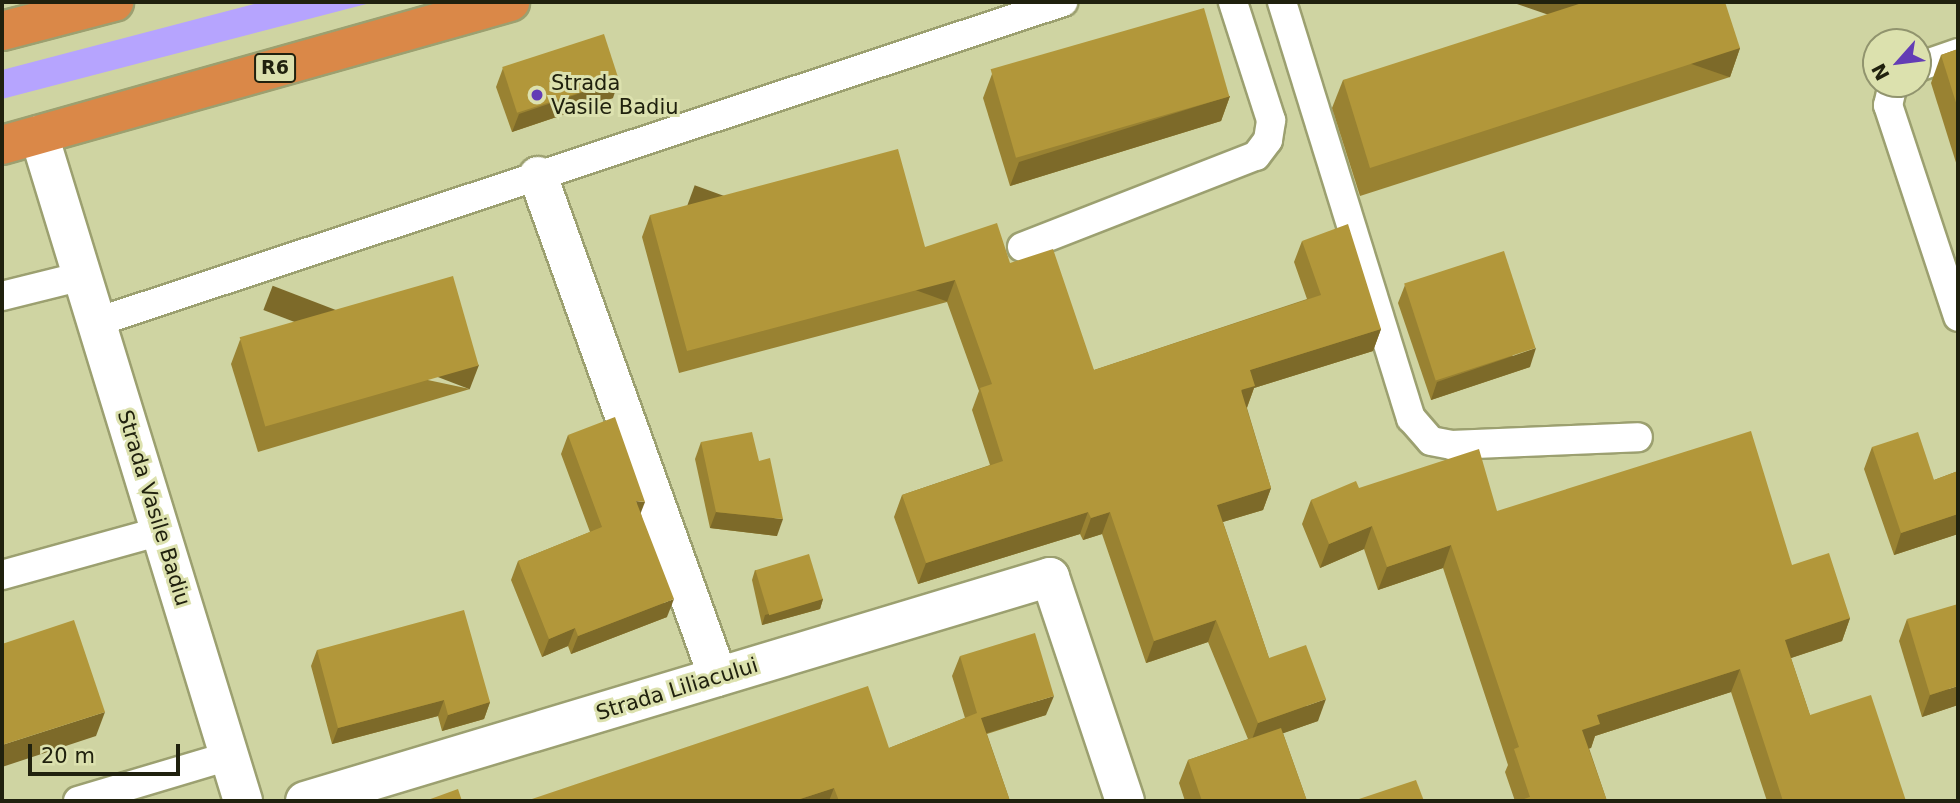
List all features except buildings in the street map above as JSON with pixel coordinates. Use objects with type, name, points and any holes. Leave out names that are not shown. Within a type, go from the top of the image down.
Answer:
[{"type":"highway","points":[[2,31],[114,2]]},
{"type":"highway","name":"R6","points":[[39,135],[510,2]]},
{"type":"highway","points":[[2,145],[39,135]]},
{"type":"street","name":"Strada Vasile Badiu","points":[[39,135],[243,801]]},
{"type":"street","points":[[538,176],[718,677]]},
{"type":"street","name":"Strada Liliacului","points":[[305,801],[1050,577],[1125,801]]},
{"type":"lane","points":[[97,322],[1063,2]]},
{"type":"lane","points":[[1022,247],[1256,156],[1268,140],[1271,120],[1233,2]]},
{"type":"lane","points":[[1282,2],[1411,418],[1431,441],[1451,445],[1638,437]]},
{"type":"lane","points":[[1932,62],[1958,53]]},
{"type":"lane","points":[[1890,98],[1888,104],[1958,317]]},
{"type":"lane","points":[[2,296],[83,276]]},
{"type":"lane","points":[[2,575],[161,531]]},
{"type":"lane","points":[[78,801],[229,756]]},
{"type":"shaded area","points":[[262,2],[374,2],[2,99],[2,70]]},
{"type":"place","name":"Strada Vasile Badiu","points":[[537,95]]}]
